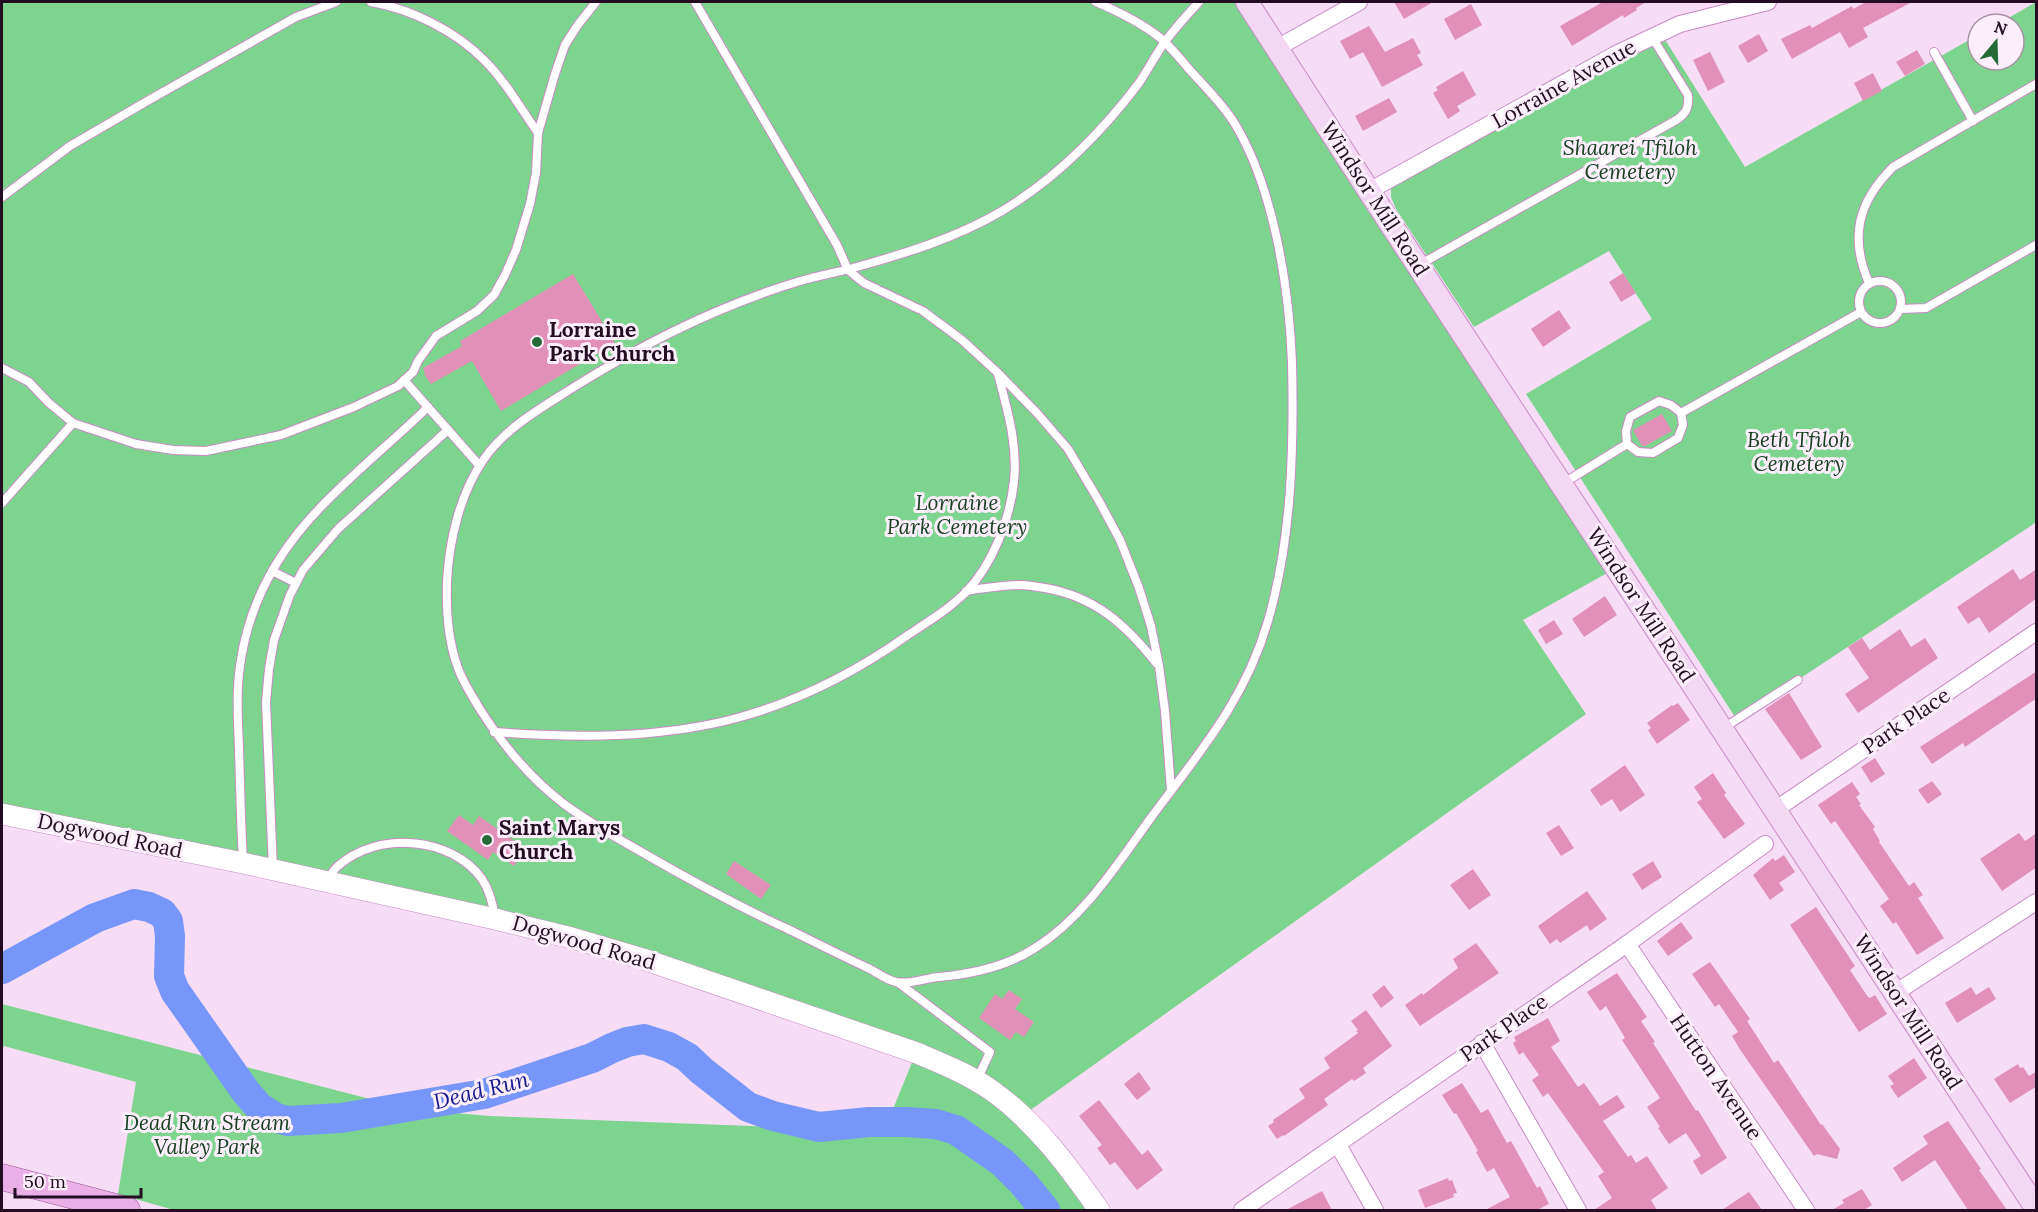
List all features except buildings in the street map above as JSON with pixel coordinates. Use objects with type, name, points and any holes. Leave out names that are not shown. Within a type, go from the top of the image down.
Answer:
[{"type":"main road","name":"Windsor Mill Road","points":[[1247,2],[1775,810],[2035,1202]]},
{"type":"main road","points":[[2,1177],[127,1210]]},
{"type":"street","points":[[1277,48],[1359,2]]},
{"type":"street","name":"Lorraine Avenue","points":[[1369,191],[1616,54],[1680,24],[1768,2]]},
{"type":"street","name":"Park Place","points":[[1775,810],[2037,632]]},
{"type":"street","name":"Dogwood Road","points":[[2,814],[273,869],[495,918],[572,938],[643,959],[917,1053],[976,1081],[1008,1104],[1047,1141],[1099,1210]]},
{"type":"street","name":"Park Place","points":[[1242,1210],[1627,944],[1765,844]]},
{"type":"street","points":[[1896,993],[2037,902]]},
{"type":"street","name":"Hutton Avenue","points":[[1627,944],[1806,1210]]},
{"type":"street","points":[[1482,1043],[1578,1210]]},
{"type":"street","points":[[1338,1145],[1375,1210]]},
{"type":"lane","points":[[2,197],[70,146],[148,100],[296,17],[336,2]]},
{"type":"lane","points":[[371,2],[407,12],[462,42],[486,62],[538,133]]},
{"type":"lane","points":[[2,368],[29,382],[73,423],[136,444],[172,450],[206,452],[281,435],[386,393],[398,386],[413,372],[436,336],[477,311],[494,295],[505,275],[516,250],[530,204],[536,173],[538,133],[565,45],[596,2]]},
{"type":"lane","points":[[695,2],[837,245],[848,270],[864,283],[923,311],[962,340],[1037,413],[1068,449],[1120,540],[1151,627],[1165,711],[1171,790]]},
{"type":"lane","points":[[900,984],[927,978],[957,976],[1012,961],[1036,948],[1074,917],[1127,851],[1230,710],[1246,681],[1269,619],[1278,581],[1291,470],[1293,410],[1291,347],[1284,284],[1274,227],[1264,190],[1250,154],[1235,125],[1215,96],[1165,41],[1141,25],[1096,2]]},
{"type":"lane","points":[[976,1081],[990,1052],[900,984],[762,918],[619,840],[565,804],[531,773],[494,732],[460,677],[451,645],[447,609],[447,574],[454,532],[479,465],[497,442],[534,413],[616,361],[689,324],[801,280],[848,270],[935,243],[975,226],[1006,209],[1038,187],[1070,159],[1104,124],[1140,81],[1165,41],[1199,2]]},
{"type":"lane","points":[[1419,265],[1678,119],[1686,112],[1689,104],[1688,95],[1652,37]]},
{"type":"lane","points":[[1934,52],[1973,121]]},
{"type":"lane","points":[[1869,283],[1861,265],[1857,236],[1862,213],[1872,190],[1893,167],[2037,84]]},
{"type":"lane","points":[[1900,309],[1926,308],[2037,245]]},
{"type":"lane","points":[[1875,280],[1892,284],[1900,296],[1900,309],[1891,319],[1881,323],[1870,320],[1861,312],[1858,303],[1861,291],[1869,283],[1875,280]]},
{"type":"lane","points":[[1681,413],[1861,312]]},
{"type":"lane","points":[[494,732],[548,736],[607,735],[694,727],[736,718],[811,692],[852,671],[940,613],[966,591],[983,569],[997,545],[1010,503],[1015,460],[1011,424],[998,374]]},
{"type":"lane","points":[[404,380],[479,465]]},
{"type":"lane","points":[[1659,401],[1671,405],[1681,413],[1683,425],[1678,438],[1653,453],[1638,452],[1627,444],[1626,431],[1630,417],[1659,401]]},
{"type":"lane","points":[[243,863],[237,701],[239,667],[253,612],[272,571],[297,534],[317,510],[428,407]]},
{"type":"lane","points":[[2,503],[73,423]]},
{"type":"lane","points":[[273,869],[266,702],[274,640],[296,584],[303,570],[338,529],[448,430]]},
{"type":"lane","points":[[1562,484],[1627,444]]},
{"type":"lane","points":[[272,571],[296,584]]},
{"type":"lane","points":[[966,591],[1024,584],[1077,597],[1100,608],[1120,622],[1159,666]]},
{"type":"lane","points":[[1722,729],[1798,680]]},
{"type":"lane","points":[[326,881],[338,866],[359,852],[381,845],[405,843],[433,846],[454,855],[471,866],[483,880],[491,896],[495,918]]},
{"type":"green space","name":"Lorraine Park Cemetery","points":[[2,2],[1236,2],[1609,572],[1523,620],[1586,714],[1029,1111],[997,1084],[645,950],[2,804]]},
{"type":"green space","name":"Beth Tfiloh Cemetery","points":[[2036,2],[2036,524],[1737,720],[1526,394],[1652,319],[1609,251],[1474,327],[1396,209],[1391,197],[1391,187],[1617,60],[1664,38],[1745,167],[1966,42],[1966,72],[2026,72],[2026,12],[2019,12]]},
{"type":"green space","name":"Dead Run Stream Valley Park","points":[[2,1004],[370,1099],[422,1110],[489,1116],[884,1131],[913,1060],[976,1089],[998,1104],[1040,1148],[1088,1210],[174,1210],[118,1194],[136,1082],[4,1046],[2,1050]]},
{"type":"waterway","name":"Dead Run","points":[[2,969],[95,918],[134,904],[149,907],[162,913],[168,921],[169,976],[175,991],[246,1092],[259,1107],[276,1118],[288,1121],[341,1118],[484,1094],[592,1058],[627,1042],[644,1039],[669,1047],[687,1057],[748,1107],[773,1116],[819,1127],[869,1122],[906,1122],[936,1124],[956,1130],[1002,1162],[1045,1210]]},
{"type":"place","name":"Lorraine Park Church","points":[[537,342]]},
{"type":"place","name":"Saint Marys Church","points":[[487,840]]},
{"type":"park label","name":"Shaarei Tfiloh Cemetery","points":[[1630,160]]}]
